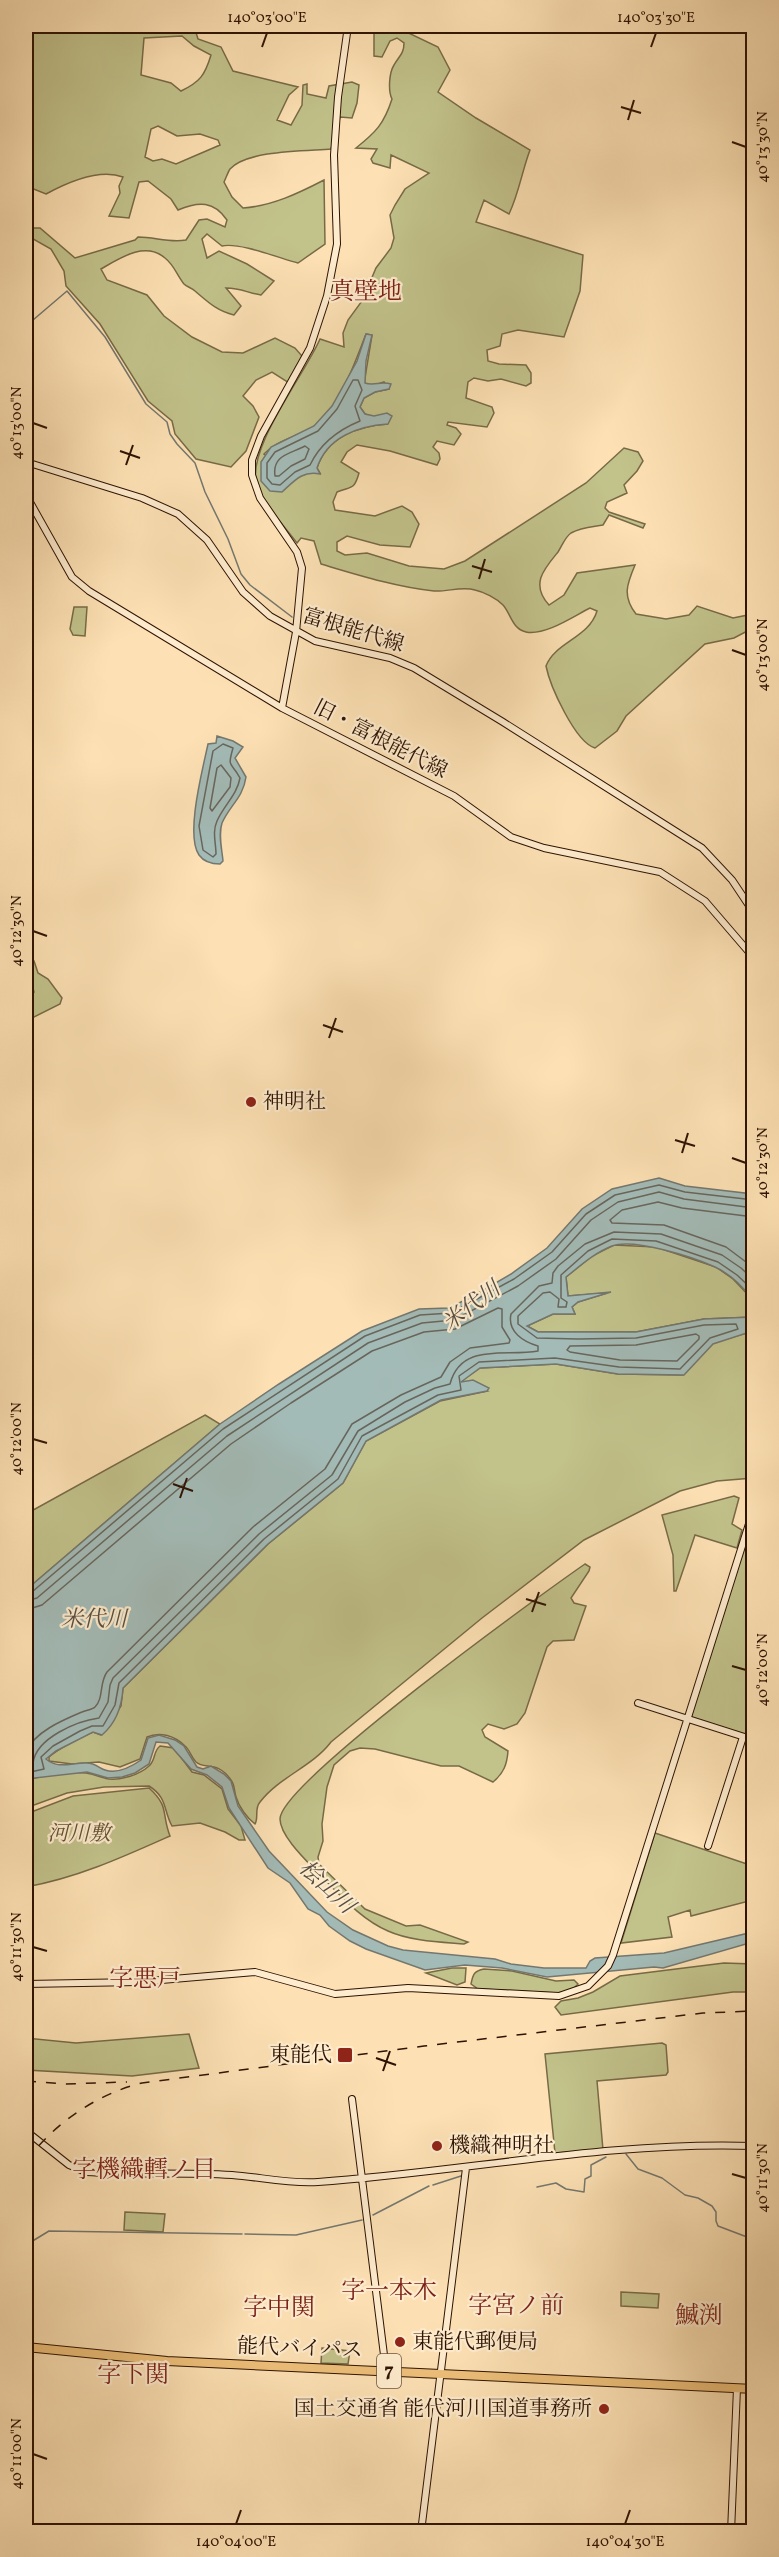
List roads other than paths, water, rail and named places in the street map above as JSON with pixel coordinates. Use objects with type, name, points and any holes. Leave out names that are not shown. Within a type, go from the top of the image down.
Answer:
[{"type":"highway","name":"能代バイパス","points":[[26,2347],[167,2361],[753,2389]]},
{"type":"street","points":[[282,708],[296,632],[302,568],[297,552],[260,498],[252,475],[252,460],[261,436],[310,348],[327,296],[337,244],[334,155],[338,97],[348,26]]},
{"type":"street","name":"富根能代線","points":[[26,462],[142,498],[178,514],[207,540],[235,581],[255,604],[296,632],[315,641],[390,658],[485,710],[702,848],[732,880],[753,913]]},
{"type":"street","name":"旧・富根能代線","points":[[26,495],[75,581],[282,708],[454,796],[511,837],[544,848],[660,872],[705,901],[753,958]]},
{"type":"street","points":[[26,1983],[138,1982],[255,1972],[335,1994],[408,1988],[559,1996],[588,1986],[608,1966],[613,1955],[753,1508]]},
{"type":"street","points":[[638,1703],[753,1740]]},
{"type":"street","points":[[708,1846],[744,1737]]},
{"type":"street","points":[[352,2099],[386,2371]]},
{"type":"street","points":[[26,2131],[69,2165],[86,2172],[232,2175],[300,2182],[466,2168],[619,2149],[684,2145],[753,2146]]},
{"type":"street","points":[[421,2532],[466,2168]]},
{"type":"street","points":[[731,2532],[737,2388]]},
{"type":"water","points":[[366,334],[372,335],[366,361],[365,383],[391,384],[389,389],[375,392],[364,398],[360,407],[365,414],[374,416],[387,413],[392,416],[388,424],[366,427],[345,435],[328,448],[322,457],[317,468],[320,474],[304,475],[282,492],[270,491],[261,481],[261,462],[271,447],[314,426],[332,406],[357,361]]},
{"type":"water","points":[[217,736],[243,747],[235,758],[246,777],[242,791],[222,823],[220,837],[223,861],[220,864],[214,864],[199,855],[195,845],[194,817],[208,744],[216,743]]},
{"type":"water","name":"米代川","points":[[659,1178],[685,1186],[753,1194],[753,1300],[726,1273],[715,1267],[693,1258],[648,1246],[622,1244],[599,1252],[566,1277],[568,1296],[611,1292],[578,1302],[572,1307],[575,1314],[553,1314],[527,1326],[538,1332],[636,1332],[704,1319],[753,1317],[753,1331],[713,1344],[684,1375],[618,1374],[556,1364],[480,1368],[461,1382],[473,1380],[489,1388],[487,1391],[441,1400],[366,1441],[343,1483],[268,1544],[123,1688],[117,1714],[102,1735],[93,1732],[56,1751],[46,1759],[56,1764],[90,1763],[105,1770],[119,1770],[141,1760],[148,1738],[159,1735],[175,1740],[184,1746],[197,1767],[203,1769],[211,1766],[231,1781],[238,1806],[269,1851],[327,1912],[353,1930],[388,1946],[403,1950],[495,1959],[511,1964],[544,1968],[586,1968],[595,1958],[664,1953],[753,1932],[753,1942],[663,1968],[547,1977],[502,1968],[465,1965],[425,1970],[350,1941],[329,1926],[320,1915],[308,1909],[290,1883],[268,1868],[229,1808],[222,1787],[207,1775],[191,1769],[168,1743],[156,1742],[149,1764],[135,1773],[122,1777],[108,1778],[87,1772],[26,1779],[26,1590],[220,1424],[279,1384],[362,1331],[419,1309],[449,1308],[475,1295],[511,1274],[547,1248],[582,1209],[612,1189]]},
{"type":"waterway","points":[[26,326],[67,291],[105,337],[146,404],[167,422],[170,434],[195,463],[205,492],[228,539],[241,574],[250,585],[292,617]]},
{"type":"waterway","points":[[626,2154],[638,2169],[662,2178],[685,2195],[698,2198],[712,2206],[716,2212],[718,2226],[747,2237]]},
{"type":"waterway","points":[[537,2187],[556,2183],[566,2189],[584,2192],[585,2179],[591,2176],[591,2165],[606,2157]]},
{"type":"waterway","points":[[433,2185],[461,2176]]},
{"type":"waterway","points":[[373,2215],[429,2186]]},
{"type":"waterway","points":[[245,2234],[296,2235],[362,2220]]},
{"type":"waterway","points":[[26,2245],[49,2231],[242,2234]]},
{"type":"waterway","points":[[750,2238],[754,2239]]},
{"type":"railway","points":[[26,2161],[49,2135],[77,2112],[108,2095],[142,2083],[703,2013],[754,2011]]},
{"type":"railway","points":[[26,2081],[66,2084],[127,2082]]},
{"type":"place","name":"神明社","points":[[251,1102]]},
{"type":"place","name":"東能代","points":[[345,2055]]},
{"type":"place","name":"機織神明社","points":[[437,2146]]},
{"type":"place","name":"東能代郵便局","points":[[400,2342]]},
{"type":"place","name":"国土交通省 能代河川国道事務所","points":[[604,2409]]},
{"type":"district","name":"真壁地","points":[[366,293]]},
{"type":"district","name":"字悪戸","points":[[145,1980]]},
{"type":"district","name":"字機織轌ノ目","points":[[144,2171]]},
{"type":"district","name":"字一本木","points":[[389,2292]]},
{"type":"district","name":"字宮ノ前","points":[[516,2307]]},
{"type":"district","name":"字中関","points":[[279,2309]]},
{"type":"district","name":"鰄渕","points":[[699,2317]]},
{"type":"district","name":"字下関","points":[[133,2376]]},
{"type":"park label","name":"河川敷","points":[[79,1834]]},
{"type":"water label","name":"桧山川","points":[[326,1888]]}]
